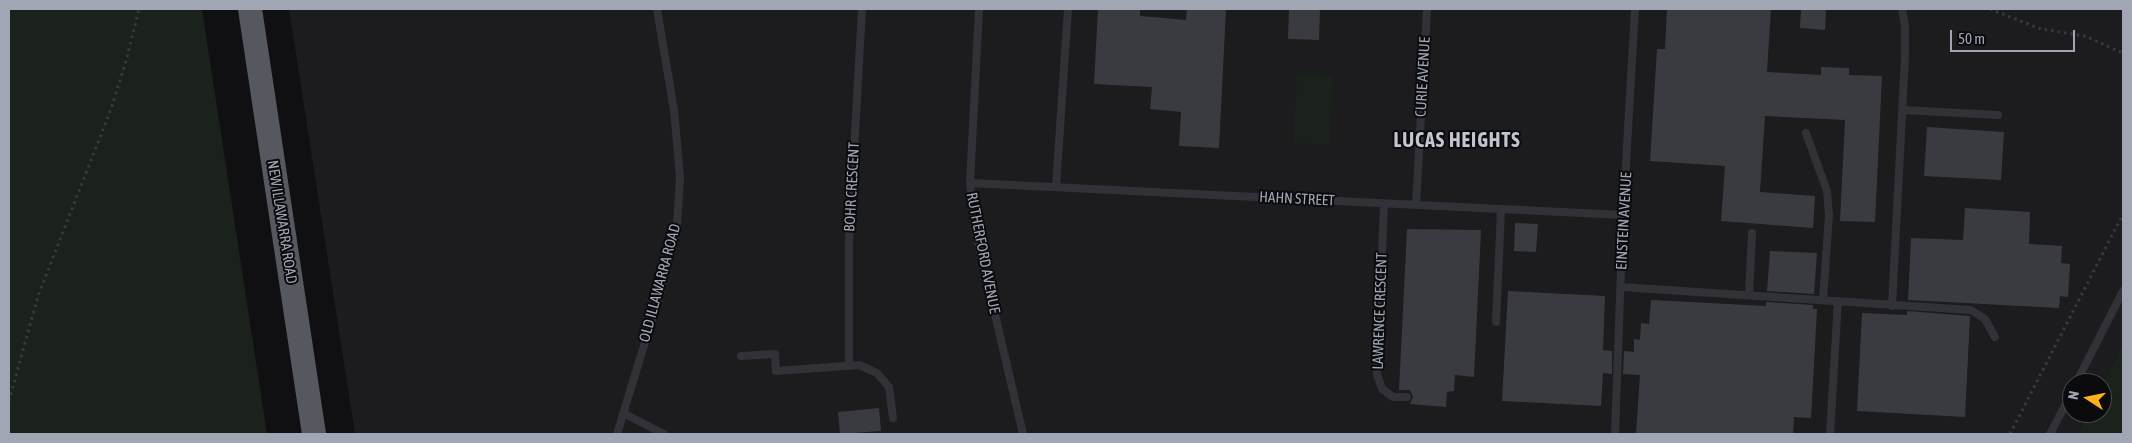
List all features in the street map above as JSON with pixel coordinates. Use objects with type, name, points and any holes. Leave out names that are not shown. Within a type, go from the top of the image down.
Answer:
[{"type":"highway","name":"NEW ILLAWARRA ROAD","points":[[250,9],[314,434]]},
{"type":"lane","name":"OLD ILLAWARRA ROAD","points":[[617,434],[660,293],[677,225],[680,177],[674,110],[657,9]]},
{"type":"lane","name":"BOHR CRESCENT","points":[[849,366],[849,241],[862,9]]},
{"type":"lane","name":"RUTHERFORD AVENUE","points":[[979,9],[970,183],[975,229],[1023,434]]},
{"type":"lane","points":[[1056,187],[1068,9]]},
{"type":"lane","name":"CURIE AVENUE","points":[[1416,205],[1427,9]]},
{"type":"lane","name":"EINSTEIN AVENUE","points":[[1615,434],[1635,9]]},
{"type":"lane","points":[[1892,306],[1906,26],[1902,9]]},
{"type":"lane","points":[[1902,110],[1998,115]]},
{"type":"lane","points":[[1806,133],[1827,191],[1829,216],[1823,300]]},
{"type":"lane","name":"HAHN STREET","points":[[970,183],[1624,215]]},
{"type":"lane","name":"LAWRENCE CRESCENT","points":[[1384,204],[1377,374],[1382,389],[1393,397],[1407,397]]},
{"type":"lane","points":[[1496,322],[1501,210]]},
{"type":"lane","points":[[1749,295],[1752,233]]},
{"type":"lane","points":[[1621,287],[1971,310],[1985,319],[1994,337]]},
{"type":"lane","points":[[2081,373],[2123,291]]},
{"type":"lane","points":[[1830,434],[1838,301]]},
{"type":"lane","points":[[741,356],[775,354],[776,371],[859,366],[877,373],[889,387],[893,418]]},
{"type":"lane","points":[[2050,434],[2062,411]]},
{"type":"lane","points":[[623,413],[664,434]]},
{"type":"path","points":[[9,401],[38,296],[112,109],[139,9]]},
{"type":"path","points":[[1990,9],[2041,29],[2085,36],[2123,53]]},
{"type":"path","points":[[2010,434],[2123,214]]},
{"type":"shaded area","points":[[9,9],[202,9],[267,434],[9,434]]},
{"type":"shaded area","points":[[289,9],[2123,9],[2123,343],[2108,373],[2062,373],[2062,423],[2083,423],[2077,434],[355,434]]},
{"type":"shaded area","points":[[1297,74],[1333,76],[1330,145],[1293,143]]},
{"type":"shaded area","points":[[2123,343],[2123,434],[2077,434],[2083,423],[2112,423],[2112,373],[2108,373]]},
{"type":"building","points":[[1098,9],[1140,9],[1140,16],[1186,20],[1187,9],[1226,9],[1219,148],[1179,146],[1181,112],[1150,109],[1152,87],[1094,84]]},
{"type":"building","points":[[1289,9],[1320,9],[1319,40],[1288,39]]},
{"type":"building","points":[[1667,9],[1771,9],[1767,72],[1821,75],[1821,67],[1849,68],[1849,75],[1882,76],[1875,222],[1840,221],[1845,120],[1765,116],[1760,192],[1815,196],[1813,228],[1721,221],[1725,166],[1650,161],[1657,49],[1665,49]]},
{"type":"building","points":[[1801,9],[1826,9],[1825,30],[1800,28]]},
{"type":"building","points":[[1927,127],[2004,132],[2001,180],[1924,176]]},
{"type":"building","points":[[1965,208],[2030,212],[2029,244],[2062,246],[2061,263],[2070,264],[2068,297],[2060,296],[2059,308],[1908,300],[1911,238],[1963,240]]},
{"type":"building","points":[[1515,223],[1538,224],[1536,252],[1514,251]]},
{"type":"building","points":[[1407,229],[1481,230],[1474,377],[1455,375],[1454,391],[1447,392],[1446,407],[1410,404],[1413,397],[1410,390],[1399,390]]},
{"type":"building","points":[[1770,251],[1817,253],[1814,294],[1767,291]]},
{"type":"building","points":[[1508,291],[1605,296],[1603,350],[1612,351],[1612,374],[1603,373],[1601,406],[1502,401]]},
{"type":"building","points":[[1651,300],[1766,306],[1766,302],[1813,305],[1813,309],[1817,309],[1811,418],[1794,417],[1793,434],[1636,434],[1640,375],[1623,374],[1624,351],[1634,352],[1634,339],[1640,340],[1641,323],[1649,324]]},
{"type":"building","points":[[1907,311],[1970,316],[1965,417],[1857,411],[1862,313],[1907,315]]},
{"type":"building","points":[[879,408],[881,431],[840,434],[838,412]]},
{"type":"district","name":"LUCAS HEIGHTS","points":[[1457,141]]}]
